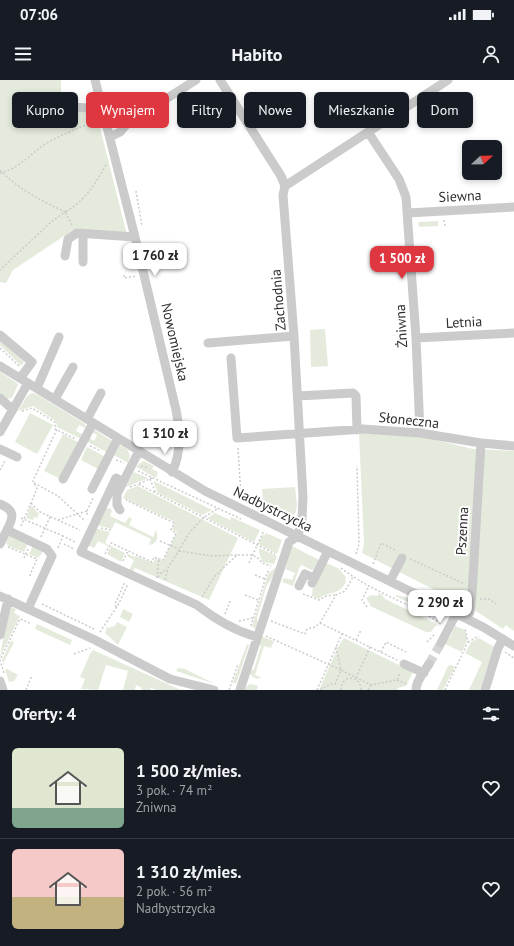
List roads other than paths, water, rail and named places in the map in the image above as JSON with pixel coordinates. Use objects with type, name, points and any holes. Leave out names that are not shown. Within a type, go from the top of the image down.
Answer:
[{"type":"street","name":"Nowomiejska","points":[[95,80],[98,92]]},
{"type":"street","points":[[169,97],[196,80]]},
{"type":"street","points":[[220,80],[281,176],[285,186],[448,80]]},
{"type":"street","name":"Nowomiejska","points":[[106,128],[110,137],[135,237],[172,411],[178,456],[172,472]]},
{"type":"street","points":[[110,137],[120,132],[123,128]]},
{"type":"street","name":"Żniwna","points":[[368,132],[399,179],[406,197],[416,338],[420,433]]},
{"type":"street","name":"Zachodnia","points":[[285,186],[283,195],[298,396],[303,510],[298,536]]},
{"type":"street","name":"Siewna","points":[[408,213],[514,207]]},
{"type":"street","points":[[80,234],[83,262]]},
{"type":"street","points":[[65,256],[68,239],[80,234],[135,237]]},
{"type":"street","name":"Letnia","points":[[416,338],[514,333]]},
{"type":"street","points":[[0,335],[32,362],[12,409],[0,432]]},
{"type":"street","points":[[208,343],[294,336]]},
{"type":"street","points":[[37,388],[59,337]]},
{"type":"street","name":"Słoneczna","points":[[231,358],[237,438],[357,430],[420,433],[481,443],[514,446]]},
{"type":"street","name":"Nadbystrzycka","points":[[0,359],[25,380]]},
{"type":"street","name":"Nadbystrzycka","points":[[0,366],[205,491],[390,581],[454,618],[467,619],[514,646]]},
{"type":"street","points":[[55,399],[73,367]]},
{"type":"street","points":[[63,479],[90,421],[101,393]]},
{"type":"street","points":[[298,396],[353,393],[356,396],[357,430]]},
{"type":"street","points":[[0,398],[12,409]]},
{"type":"street","points":[[92,489],[118,438]]},
{"type":"street","name":"Pszenna","points":[[467,619],[470,611],[471,599],[481,443]]},
{"type":"street","points":[[0,449],[17,457]]},
{"type":"street","points":[[120,510],[117,505],[118,494],[139,451]]},
{"type":"street","points":[[123,482],[116,478],[81,552],[197,605],[222,622],[247,634],[258,635]]},
{"type":"street","points":[[0,504],[8,507],[12,514],[11,532],[0,544]]},
{"type":"street","points":[[11,532],[38,544],[49,551],[51,559],[28,609]]},
{"type":"street","points":[[240,690],[289,542],[298,536]]},
{"type":"street","points":[[301,590],[305,574],[313,580],[328,551]]},
{"type":"street","points":[[390,581],[404,556]]},
{"type":"street","points":[[0,636],[4,598],[95,640],[170,679],[214,690]]},
{"type":"street","points":[[441,643],[454,618]]},
{"type":"street","points":[[485,690],[498,648],[503,639]]},
{"type":"street","points":[[404,664],[424,672]]},
{"type":"street","points":[[416,690],[416,686],[429,664]]},
{"type":"street","points":[[0,681],[3,690]]},
{"type":"tunnel","points":[[429,664],[441,643]]}]
